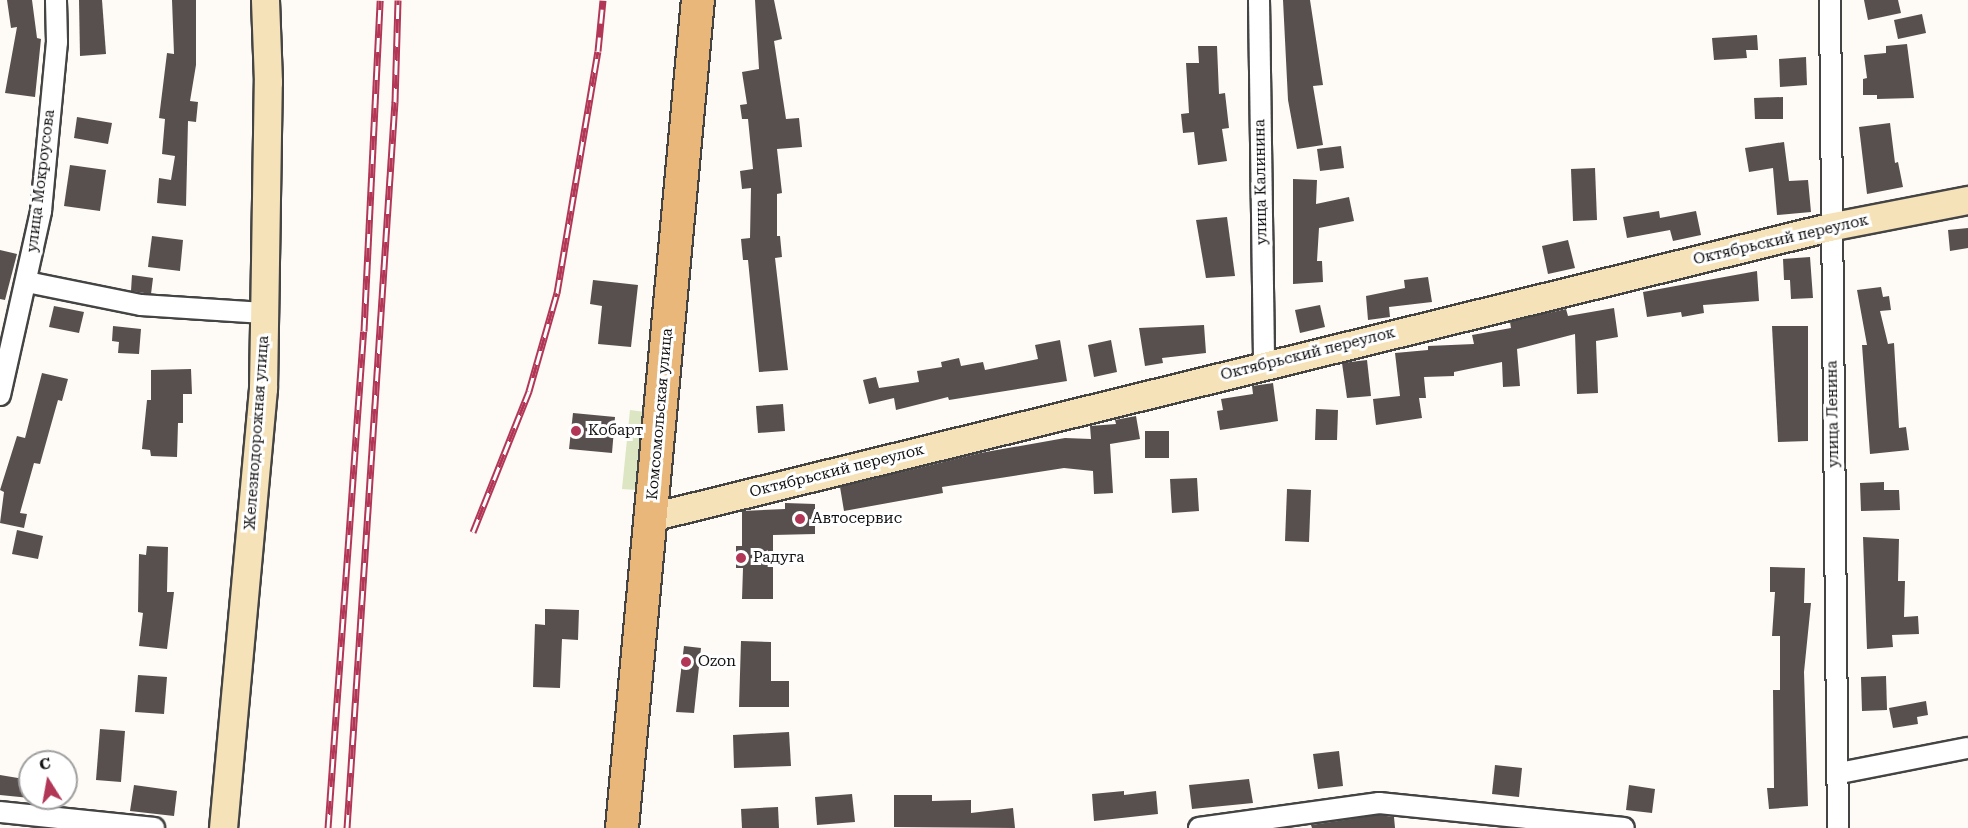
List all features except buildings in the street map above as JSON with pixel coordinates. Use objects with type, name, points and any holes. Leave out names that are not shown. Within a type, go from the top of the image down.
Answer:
[{"type":"main road","name":"Комсомольская улица","points":[[622,828],[698,0]]},
{"type":"street","name":"улица Мокроусова","points":[[0,395],[41,211],[57,42],[56,0]]},
{"type":"street","name":"Железнодорожная улица","points":[[223,828],[263,389],[268,82],[265,0]]},
{"type":"street","name":"улица Калинина","points":[[1259,0],[1264,365]]},
{"type":"street","name":"улица Ленина","points":[[1830,0],[1829,227],[1840,773],[1838,828]]},
{"type":"street","name":"Октябрьский переулок","points":[[651,517],[1829,227],[1968,200]]},
{"type":"street","points":[[27,282],[141,305],[264,313]]},
{"type":"street","points":[[1840,773],[1968,748]]},
{"type":"street","points":[[1199,828],[1379,803],[1623,828]]},
{"type":"street","points":[[0,812],[154,828]]},
{"type":"green space","points":[[630,410],[645,412],[637,490],[622,489]]},
{"type":"railway","points":[[328,828],[364,331],[380,0]]},
{"type":"railway","points":[[347,828],[395,102],[398,0]]},
{"type":"railway","points":[[473,532],[529,391],[557,293],[598,51],[603,0]]},
{"type":"place","name":"Кобарт","points":[[576,431]]},
{"type":"place","name":"Автосервис","points":[[800,519]]},
{"type":"place","name":"Радуга","points":[[741,558]]},
{"type":"place","name":"Ozon","points":[[686,662]]}]
